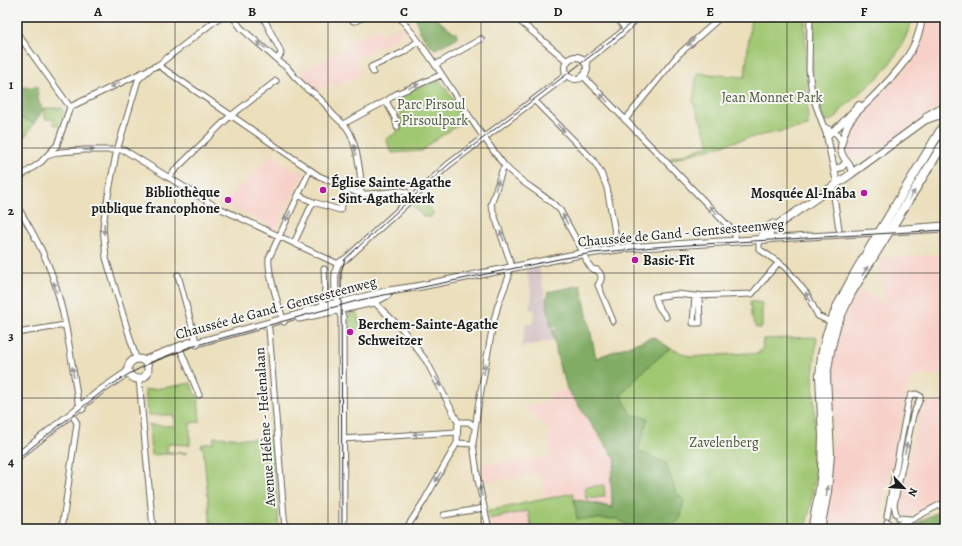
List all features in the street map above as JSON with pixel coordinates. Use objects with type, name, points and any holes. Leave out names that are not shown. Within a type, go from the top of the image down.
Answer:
[{"type":"main road","points":[[763,239],[770,230],[851,174],[924,120],[932,112],[945,109]]},
{"type":"main road","points":[[924,120],[945,115]]},
{"type":"main road","points":[[812,529],[819,496],[823,456],[820,376],[822,356],[831,322],[845,291],[945,123]]},
{"type":"main road","points":[[820,529],[827,492],[830,454],[826,379],[830,351],[836,326],[851,293],[942,154],[945,141]]},
{"type":"main road","name":"Chaussée de Gand - Gentsesteenweg","points":[[146,362],[191,342],[196,344],[268,324],[339,307],[389,291],[416,287],[584,253],[618,249],[763,239]]},
{"type":"main road","name":"Chaussée de Gand - Gentsesteenweg","points":[[284,320],[331,304],[339,307],[374,302],[382,297],[416,287]]},
{"type":"main road","points":[[339,307],[342,317],[343,529]]},
{"type":"main road","points":[[136,358],[141,358],[146,362],[148,372],[144,378],[139,379],[130,374],[128,368],[129,363],[136,358]]},
{"type":"main road","points":[[17,457],[107,386],[130,374]]},
{"type":"street","points":[[17,179],[47,156],[57,145],[70,107],[158,65],[220,17]]},
{"type":"street","points":[[233,17],[241,28],[291,70],[294,76],[343,124],[352,137],[362,181],[360,194]]},
{"type":"street","points":[[263,17],[280,50],[281,54],[277,59]]},
{"type":"street","points":[[351,17],[353,21],[356,22],[363,17]]},
{"type":"street","points":[[399,17],[407,25],[484,138],[505,166],[528,186],[560,210],[584,253],[587,262],[592,269],[597,270],[602,276],[598,285],[613,321]]},
{"type":"street","points":[[515,17],[567,61]]},
{"type":"street","points":[[620,17],[620,22],[626,29]]},
{"type":"street","points":[[584,62],[626,29],[638,17]]},
{"type":"street","points":[[626,120],[678,55],[721,17]]},
{"type":"street","points":[[810,17],[809,69],[812,95],[826,136],[836,183]]},
{"type":"street","points":[[851,174],[852,168],[846,162],[840,150],[847,127],[853,117],[898,71],[912,50],[922,17]]},
{"type":"street","points":[[17,33],[70,107]]},
{"type":"street","points":[[435,65],[481,39]]},
{"type":"street","points":[[371,67],[404,52],[418,41]]},
{"type":"street","points":[[577,57],[584,62],[586,70],[583,76],[574,79],[568,75],[565,66],[567,61],[577,57]]},
{"type":"street","points":[[158,65],[310,170],[360,194],[401,191],[406,192],[412,198]]},
{"type":"street","points":[[136,358],[106,258],[104,240],[104,212],[118,150],[138,80],[150,69]]},
{"type":"street","points":[[343,124],[396,94],[441,75]]},
{"type":"street","points":[[339,307],[336,298],[336,270],[338,264],[448,165],[568,75]]},
{"type":"street","points":[[134,76],[138,80]]},
{"type":"street","points":[[583,76],[734,232],[736,241]]},
{"type":"street","points":[[169,178],[173,172],[231,116],[276,81]]},
{"type":"street","points":[[826,136],[841,124],[866,98],[885,83]]},
{"type":"street","points":[[534,100],[593,160],[601,173],[607,188],[618,249]]},
{"type":"street","points":[[386,101],[395,118],[396,126]]},
{"type":"street","points":[[823,126],[837,134],[842,142]]},
{"type":"street","points":[[57,145],[60,152]]},
{"type":"street","points":[[47,156],[60,152],[124,150],[215,206],[338,264]]},
{"type":"street","points":[[834,169],[842,167],[846,162]]},
{"type":"street","points":[[489,529],[478,480],[473,444],[493,324],[509,276],[510,267],[491,205],[505,166]]},
{"type":"street","points":[[284,320],[270,273],[269,258],[310,170]]},
{"type":"street","points":[[298,195],[313,202],[340,210],[348,189]]},
{"type":"street","points":[[828,190],[834,197],[838,229]]},
{"type":"street","points":[[294,243],[313,202]]},
{"type":"street","points":[[17,206],[31,228],[50,271],[65,325],[78,401],[82,407]]},
{"type":"street","name":"Chaussée de Gand - Gentsesteenweg","points":[[763,239],[879,232],[945,225]]},
{"type":"street","name":"Chaussée de Gand - Gentsesteenweg","points":[[891,230],[945,229]]},
{"type":"street","points":[[763,239],[759,249],[785,267],[807,294],[818,316],[831,322]]},
{"type":"street","points":[[666,317],[658,306],[655,297],[677,294],[697,296],[752,294],[778,262]]},
{"type":"street","points":[[322,306],[325,289],[324,269]]},
{"type":"street","points":[[178,275],[196,344]]},
{"type":"street","points":[[374,302],[403,330],[427,362],[458,422],[457,443],[424,501],[406,529]]},
{"type":"street","name":"Avenue Hélène - Helenalaan","points":[[268,324],[284,529]]},
{"type":"street","points":[[17,333],[65,325]]},
{"type":"street","points":[[180,348],[199,395]]},
{"type":"street","points":[[139,379],[153,529]]},
{"type":"street","points":[[885,529],[908,403],[910,395],[916,394],[920,396],[920,399],[913,415],[894,504],[899,521],[894,527]]},
{"type":"street","points":[[62,529],[77,423],[72,415]]},
{"type":"street","points":[[458,422],[469,422],[475,427]]},
{"type":"street","points":[[342,439],[457,432]]},
{"type":"street","points":[[457,443],[473,444]]},
{"type":"street","points":[[894,527],[945,502]]},
{"type":"street","points":[[444,515],[484,508]]},
{"type":"street","points":[[887,516],[890,514],[910,519]]},
{"type":"street","points":[[887,522],[889,525],[894,527]]},
{"type":"shaded area","points":[[929,17],[945,17],[945,107],[935,109],[863,160],[849,157],[847,147],[851,127],[861,112],[898,78],[910,64],[921,41]]},
{"type":"shaded area","points":[[401,25],[405,31],[396,38],[355,59],[363,73],[336,88],[334,83],[317,91],[300,76],[300,71],[326,59],[325,57],[347,47],[345,44],[378,27],[382,34]]},
{"type":"shaded area","points":[[274,153],[277,155],[277,158],[295,171],[297,169],[303,173],[276,231],[268,227],[269,225],[234,208],[233,210],[221,205],[222,201],[226,200]]},
{"type":"shaded area","points":[[945,254],[945,374],[910,378],[878,529],[823,529],[833,439],[831,377],[832,352],[838,331],[859,289],[884,304],[880,258]]},
{"type":"shaded area","points":[[539,267],[554,340],[521,347],[526,323],[532,324],[535,310],[529,309],[532,296],[526,269]]},
{"type":"shaded area","points":[[567,389],[616,460],[611,477],[612,508],[574,499],[573,494],[546,498],[541,474],[483,483],[481,464],[549,457],[549,429],[527,411],[526,406],[546,402],[553,393]]},
{"type":"shaded area","points":[[945,400],[945,499],[907,517],[902,512],[900,506],[919,413],[923,403]]},
{"type":"shaded area","points":[[528,511],[532,529],[491,529],[489,519]]},
{"type":"green space","points":[[416,17],[437,17],[439,21],[457,34],[457,38],[435,49],[422,35]]},
{"type":"green space","name":"Jean Monnet Park","points":[[751,17],[805,17],[808,126],[748,138],[670,160],[669,159],[710,145],[693,102],[697,73],[745,77]]},
{"type":"green space","points":[[813,17],[912,17],[910,27],[900,49],[882,74],[843,108],[835,119],[824,122],[814,84],[812,64]]},
{"type":"green space","name":"Parc Pirsoul - Pirsoulpark","points":[[439,79],[467,119],[431,143],[422,151],[392,153],[386,139],[398,132],[396,128],[402,124],[399,117],[402,117],[401,113],[405,110],[404,106],[401,102],[399,103],[396,96],[435,80],[437,83]]},
{"type":"green space","points":[[37,86],[39,102],[44,109],[34,123],[17,117],[17,88]]},
{"type":"green space","points":[[45,108],[62,108],[64,114],[58,126],[53,124],[55,120],[45,119]]},
{"type":"green space","points":[[17,117],[34,123],[20,144],[17,153]]},
{"type":"green space","points":[[420,198],[434,214],[431,217],[423,216],[413,206],[413,204]]},
{"type":"green space","points":[[581,285],[596,358],[653,337],[670,348],[641,373],[621,395],[631,414],[648,418],[638,451],[666,463],[676,493],[684,500],[681,517],[676,523],[664,529],[632,529],[618,519],[577,519],[574,499],[612,508],[611,477],[616,460],[567,389],[563,374],[561,374],[552,330],[557,330],[557,326],[551,327],[546,298],[548,297],[548,292]]},
{"type":"green space","points":[[750,301],[762,303],[762,328],[756,328],[751,316]]},
{"type":"green space","points":[[358,312],[359,323],[366,323],[366,329],[349,329],[349,314]]},
{"type":"green space","name":"Zavelenberg","points":[[653,337],[670,348],[691,357],[748,353],[759,354],[759,351],[762,351],[763,339],[817,337],[813,376],[816,469],[811,505],[805,529],[532,529],[528,511],[489,519],[488,511],[573,493],[574,499],[612,507],[611,477],[616,459],[567,389],[596,358]]},
{"type":"green space","points":[[191,383],[195,395],[198,395],[200,422],[190,423],[190,445],[168,444],[167,452],[188,453],[151,455],[149,425],[174,426],[174,415],[148,415],[145,390]]},
{"type":"green space","points":[[214,437],[254,439],[273,438],[279,529],[211,529],[203,447],[201,447],[202,444],[213,443]]},
{"type":"green space","points":[[604,485],[605,497],[586,499],[585,487]]},
{"type":"green space","points":[[945,508],[945,529],[914,529],[913,525]]},
{"type":"tram line","points":[[342,529],[341,272],[345,259],[448,165],[618,35],[637,17]]},
{"type":"tram line","points":[[17,459],[108,387],[148,364],[197,345],[360,300],[593,253],[655,247],[945,230]]},
{"type":"place","name":"Église Sainte-Agathe - Sint-Agathakerk","points":[[323,190]]},
{"type":"place","name":"Mosquée Al-Inâba","points":[[864,193]]},
{"type":"place","name":"Bibliothèque publique francophone","points":[[228,200]]},
{"type":"place","name":"Basic-Fit","points":[[635,260]]},
{"type":"place","name":"Berchem-Sainte-Agathe Schweitzer","points":[[350,332]]}]
